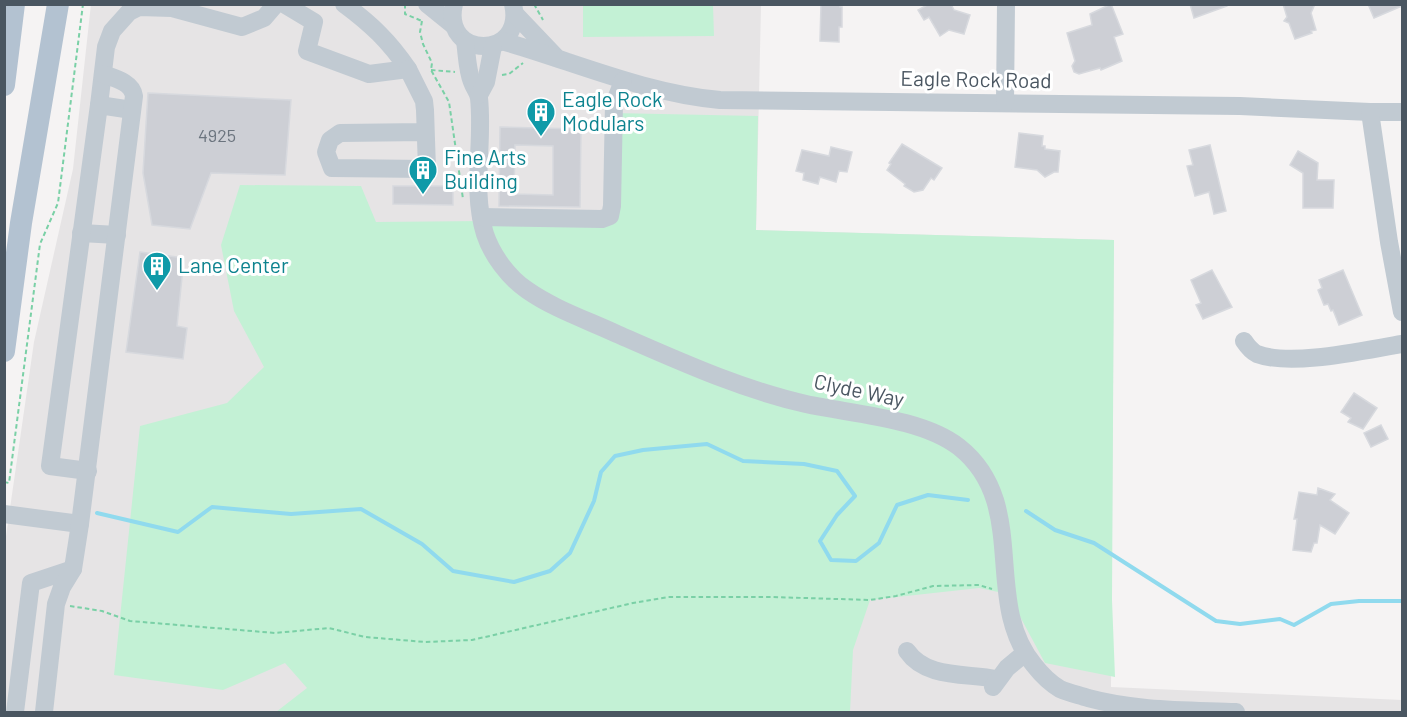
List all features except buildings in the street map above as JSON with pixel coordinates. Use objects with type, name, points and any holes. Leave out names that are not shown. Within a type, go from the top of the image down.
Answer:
[{"type":"main road","points":[[4,85],[14,4]]},
{"type":"main road","points":[[4,351],[21,223],[58,4]]},
{"type":"street","points":[[87,471],[50,466],[106,47],[112,31],[126,8],[172,8],[242,27],[264,18],[276,4]]},
{"type":"street","points":[[284,4],[307,10],[314,22],[307,51],[369,74],[408,69]]},
{"type":"street","points":[[344,4],[390,44],[408,69],[424,100],[427,169],[332,168],[326,152],[330,140],[339,133],[425,132]]},
{"type":"street","points":[[454,4],[453,25],[465,41],[471,81],[478,95]]},
{"type":"street","points":[[1005,103],[1006,4]]},
{"type":"street","name":"Eagle Rock Road","points":[[465,41],[474,46],[483,47],[498,43],[509,34],[514,24],[514,9]]},
{"type":"street","name":"Eagle Rock Road","points":[[514,9],[556,57]]},
{"type":"street","points":[[424,13],[453,25]]},
{"type":"street","points":[[478,95],[486,81],[498,43]]},
{"type":"street","name":"Eagle Rock Road","points":[[498,43],[556,57],[623,81],[665,92],[720,100],[1254,106],[1402,112]]},
{"type":"street","points":[[44,712],[56,604],[62,586],[73,569],[80,524],[134,90],[124,82],[103,74]]},
{"type":"street","points":[[481,217],[602,219],[610,216],[614,104],[623,81]]},
{"type":"street","name":"Clyde Way","points":[[478,95],[477,180],[481,217],[488,243],[508,273],[526,289],[555,307],[748,388],[807,404],[907,424],[950,440],[973,460],[995,497],[1002,522],[1013,628],[1025,653],[1048,679],[1060,689],[1115,705],[1236,712]]},
{"type":"street","points":[[99,105],[132,110]]},
{"type":"street","points":[[1370,112],[1402,312]]},
{"type":"street","points":[[81,233],[117,236]]},
{"type":"street","points":[[1244,341],[1258,354],[1291,358],[1318,358],[1402,344]]},
{"type":"street","points":[[4,514],[80,524]]},
{"type":"street","points":[[12,703],[32,583],[73,569]]},
{"type":"street","points":[[907,651],[918,663],[928,668],[995,683],[1014,661],[1025,653]]},
{"type":"path","points":[[4,482],[9,483],[40,244],[58,203],[84,4]]},
{"type":"path","points":[[405,4],[405,14],[424,13],[420,32],[423,45],[432,63],[431,70],[449,102],[463,201]]},
{"type":"path","points":[[496,76],[509,74],[517,69],[526,57]]},
{"type":"path","points":[[431,70],[463,73]]},
{"type":"path","points":[[56,604],[102,611],[130,621],[275,633],[329,628],[364,637],[425,642],[472,640],[668,597],[870,600],[896,596],[933,585],[979,585],[1008,594]]},
{"type":"shaded area","points":[[91,4],[761,5],[756,230],[1114,240],[1111,687],[1402,700],[1402,712],[5,712],[5,543],[34,342],[73,169]]},
{"type":"green space","points":[[583,5],[713,5],[714,36],[583,37]]},
{"type":"green space","points":[[612,113],[758,116],[756,230],[1114,240],[1112,600],[1115,677],[1045,663],[1008,594],[979,588],[870,600],[853,650],[850,712],[276,712],[307,688],[285,663],[223,690],[114,675],[140,426],[227,403],[264,367],[234,311],[221,245],[240,185],[361,186],[376,222],[604,220]]},
{"type":"waterway","points":[[97,513],[178,532],[212,507],[291,514],[361,509],[422,544],[453,571],[514,582],[550,571],[570,553],[594,501],[601,472],[615,456],[643,450],[707,444],[743,461],[804,464],[837,471],[855,496],[837,515],[820,541],[831,560],[856,561],[879,543],[897,505],[928,495],[968,500]]},
{"type":"waterway","points":[[1026,511],[1055,530],[1094,543],[1216,621],[1240,624],[1280,619],[1294,625],[1331,604],[1359,601],[1402,601]]},
{"type":"place","name":"Eagle Rock Modulars","points":[[541,138]]},
{"type":"place","name":"Fine Arts Building","points":[[423,196]]},
{"type":"place","name":"Lane Center","points":[[157,292]]}]
